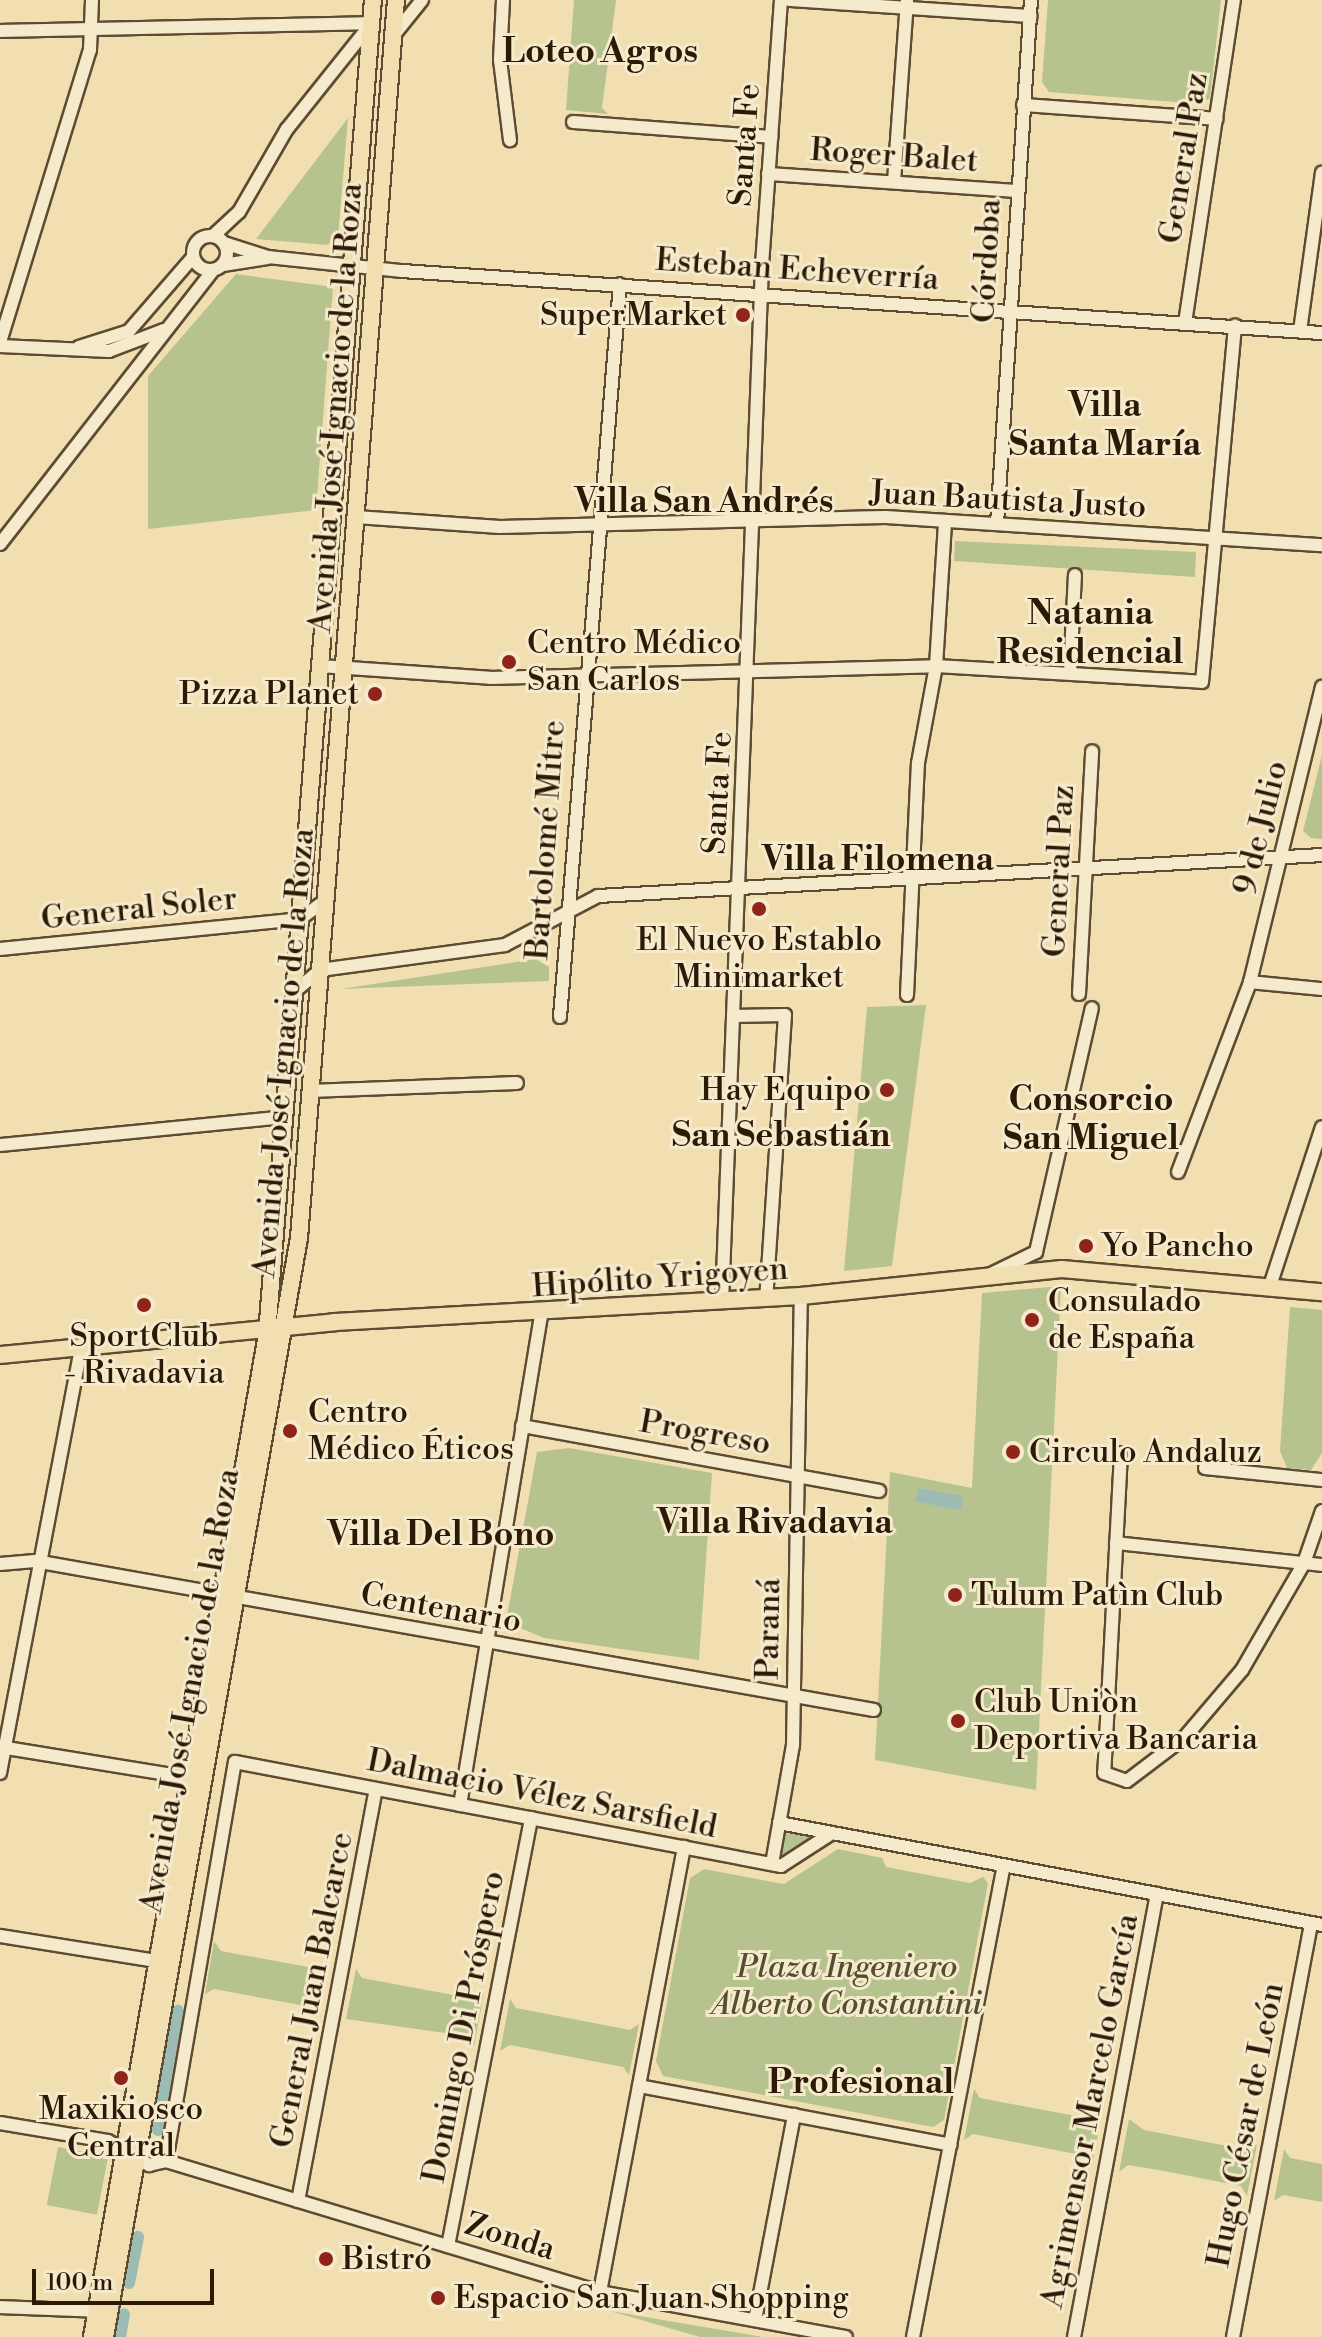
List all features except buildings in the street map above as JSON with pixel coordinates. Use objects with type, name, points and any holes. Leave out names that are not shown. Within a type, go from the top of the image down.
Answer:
[{"type":"main road","name":"Avenida José Ignacio de la Roza","points":[[274,1328],[284,1117],[373,0]]},
{"type":"main road","name":"Avenida José Ignacio de la Roza","points":[[105,2337],[104,2311],[274,1328],[299,1238],[396,0]]},
{"type":"main road","name":"Hipólito Yrigoyen","points":[[0,1355],[274,1328],[766,1299],[989,1275],[1096,1269],[1322,1292]]},
{"type":"main road","name":"Avenida José Ignacio de la Roza","points":[[92,2337],[104,2311]]},
{"type":"street","points":[[92,0],[91,30],[0,344],[109,351],[143,341],[169,328]]},
{"type":"street","points":[[393,36],[422,0]]},
{"type":"street","points":[[503,0],[500,60],[510,140]]},
{"type":"street","name":"Santa Fe","points":[[722,1302],[750,668],[762,294],[781,0]]},
{"type":"street","points":[[789,0],[907,4],[1030,16]]},
{"type":"street","name":"Córdoba","points":[[997,524],[1031,0]]},
{"type":"street","name":"General Paz","points":[[1185,323],[1234,0]]},
{"type":"street","points":[[894,182],[907,4]]},
{"type":"street","points":[[0,31],[372,23]]},
{"type":"street","points":[[0,544],[117,391],[218,268],[218,240],[239,212],[287,129],[372,23]]},
{"type":"street","points":[[1023,105],[1216,119]]},
{"type":"street","name":"Roger Balet","points":[[573,122],[771,137]]},
{"type":"street","points":[[1300,331],[1322,173]]},
{"type":"street","name":"Roger Balet","points":[[768,174],[1017,191]]},
{"type":"street","points":[[79,347],[121,335],[152,309],[193,257],[196,244],[218,240]]},
{"type":"street","name":"Esteban Echeverría","points":[[218,240],[268,257],[1322,333]]},
{"type":"street","points":[[193,257],[218,268]]},
{"type":"street","name":"Esteban Echeverría","points":[[218,268],[268,257]]},
{"type":"street","name":"Bartolomé Mitre","points":[[560,1017],[583,675],[620,284]]},
{"type":"street","points":[[117,391],[143,341],[152,309]]},
{"type":"street","points":[[320,666],[490,678],[750,668],[936,666],[1202,682],[1210,538],[1235,326]]},
{"type":"street","name":"Juan Bautista Justo","points":[[356,517],[597,525],[945,521],[1322,545]]},
{"type":"street","points":[[907,995],[918,763],[936,666],[945,521]]},
{"type":"street","points":[[1070,673],[1075,575]]},
{"type":"street","name":"9 de Julio","points":[[1178,1172],[1250,982],[1322,687]]},
{"type":"street","name":"General Paz","points":[[1079,994],[1092,751]]},
{"type":"street","points":[[294,992],[320,970],[505,945],[567,907],[598,896],[1322,855]]},
{"type":"street","points":[[300,919],[326,900]]},
{"type":"street","name":"General Soler","points":[[0,949],[300,919]]},
{"type":"street","points":[[1250,982],[1322,989]]},
{"type":"street","points":[[989,1275],[1036,1252],[1092,1008]]},
{"type":"street","points":[[733,1016],[785,1015],[766,1299]]},
{"type":"street","points":[[310,1091],[517,1083]]},
{"type":"street","points":[[0,1145],[284,1117]]},
{"type":"street","points":[[1270,1286],[1322,1127]]},
{"type":"street","name":"Paraná","points":[[772,1864],[794,1696],[801,1296]]},
{"type":"street","points":[[460,1805],[541,1314]]},
{"type":"street","points":[[0,1773],[35,1561],[81,1347]]},
{"type":"street","name":"Progreso","points":[[522,1426],[879,1491]]},
{"type":"street","points":[[1121,1453],[1104,1773],[1127,1781],[1185,1737],[1242,1670],[1304,1563],[1322,1511]]},
{"type":"street","points":[[1205,1468],[1322,1480]]},
{"type":"street","points":[[1116,1543],[1322,1565]]},
{"type":"street","name":"Centenario","points":[[0,1564],[35,1561],[874,1710]]},
{"type":"street","points":[[2,1747],[197,1779]]},
{"type":"street","name":"Dalmacio Vélez Sarsfield","points":[[166,2161],[235,1762],[772,1864]]},
{"type":"street","name":"General Juan Balcarce","points":[[298,2201],[376,1789]]},
{"type":"street","name":"Domingo Di Próspero","points":[[448,2246],[531,1818]]},
{"type":"street","points":[[779,1823],[1316,1924]]},
{"type":"street","points":[[772,1864],[781,1866],[832,1833]]},
{"type":"street","points":[[600,2292],[684,1847]]},
{"type":"street","points":[[913,2337],[1004,1866]]},
{"type":"street","name":"Agrimensor Marcelo García","points":[[1074,2337],[1157,1894]]},
{"type":"street","name":"Hugo César de León","points":[[1233,2337],[1316,1924]]},
{"type":"street","points":[[0,1936],[165,1963]]},
{"type":"street","points":[[639,2086],[950,2145]]},
{"type":"street","points":[[755,2320],[794,2115]]},
{"type":"street","name":"Zonda","points":[[0,2123],[132,2150],[158,2149],[166,2161],[600,2292],[846,2337]]},
{"type":"street","points":[[0,2307],[104,2311]]},
{"type":"green space","points":[[574,0],[616,0],[602,108],[608,114],[566,110]]},
{"type":"green space","points":[[1048,0],[1221,0],[1210,98],[1200,104],[1049,92],[1042,82]]},
{"type":"green space","points":[[348,118],[338,237],[327,245],[256,239]]},
{"type":"green space","points":[[236,274],[333,287],[316,510],[148,529],[148,376]]},
{"type":"green space","points":[[955,541],[1196,552],[1195,577],[954,561]]},
{"type":"green space","points":[[1322,755],[1322,839],[1311,838],[1303,831]]},
{"type":"green space","points":[[536,959],[549,967],[549,981],[341,989]]},
{"type":"green space","name":"Hay Equipo","points":[[926,1005],[892,1266],[844,1271],[867,1007]]},
{"type":"green space","points":[[1061,1286],[1036,1790],[875,1760],[890,1472],[972,1488],[982,1293]]},
{"type":"green space","points":[[1290,1307],[1322,1310],[1322,1453],[1311,1470],[1287,1468],[1280,1451]]},
{"type":"green space","points":[[569,1448],[712,1473],[699,1660],[544,1638],[506,1622],[537,1452]]},
{"type":"green space","points":[[785,1833],[813,1837],[814,1838],[781,1856]]},
{"type":"green space","name":"Plaza Ingeniero Alberto Constantini","points":[[838,1849],[882,1858],[886,1867],[970,1883],[983,1877],[988,1883],[944,2120],[933,2127],[663,2076],[656,2061],[690,1878],[704,1869],[784,1884]]},
{"type":"green space","points":[[214,1941],[221,1951],[319,1969],[329,1964],[318,2017],[311,2007],[214,1989],[205,1994]]},
{"type":"green space","points":[[356,1969],[362,1978],[475,1999],[484,1993],[474,2046],[466,2036],[346,2019]]},
{"type":"green space","points":[[510,1999],[516,2008],[630,2030],[639,2024],[629,2075],[623,2067],[510,2045],[500,2051]]},
{"type":"green space","points":[[974,2089],[980,2098],[1092,2119],[1102,2114],[1092,2165],[1086,2156],[973,2134],[964,2140]]},
{"type":"green space","points":[[1129,2119],[1144,2130],[1248,2150],[1257,2144],[1247,2196],[1241,2186],[1164,2171],[1128,2165],[1119,2172]]},
{"type":"green space","points":[[58,2147],[108,2157],[97,2215],[47,2205]]},
{"type":"green space","points":[[1284,2149],[1290,2158],[1322,2164],[1322,2202],[1283,2195],[1274,2201]]},
{"type":"green space","points":[[610,2311],[763,2337],[700,2337]]},
{"type":"water","points":[[918,1488],[963,1496],[961,1510],[916,1502]]},
{"type":"waterway","points":[[158,2130],[178,2011]]},
{"type":"waterway","points":[[129,2283],[138,2237]]},
{"type":"waterway","points":[[120,2337],[124,2314]]},
{"type":"place","name":"SuperMarket","points":[[743,315]]},
{"type":"place","name":"Centro Médico San Carlos","points":[[509,662]]},
{"type":"place","name":"Pizza Planet","points":[[375,694]]},
{"type":"place","name":"El Nuevo Establo Minimarket","points":[[759,909]]},
{"type":"place","name":"Hay Equipo","points":[[887,1090]]},
{"type":"place","name":"Yo Pancho","points":[[1086,1246]]},
{"type":"place","name":"SportClub - Rivadavia","points":[[144,1305]]},
{"type":"place","name":"Consulado de España","points":[[1032,1320]]},
{"type":"place","name":"Centro Médico Éticos","points":[[290,1431]]},
{"type":"place","name":"Circulo Andaluz","points":[[1013,1452]]},
{"type":"place","name":"Tulum Patìn Club","points":[[955,1595]]},
{"type":"place","name":"Club Uniòn Deportiva Bancaria","points":[[958,1721]]},
{"type":"place","name":"Maxikiosco Central","points":[[121,2078]]},
{"type":"place","name":"Bistró","points":[[326,2259]]},
{"type":"place","name":"Espacio San Juan Shopping","points":[[438,2298]]},
{"type":"district","name":"Loteo Agros","points":[[600,53]]},
{"type":"district","name":"Villa Santa María","points":[[1105,426]]},
{"type":"district","name":"Villa San Andrés","points":[[704,503]]},
{"type":"district","name":"Natania Residencial","points":[[1090,634]]},
{"type":"district","name":"Villa Filomena","points":[[878,861]]},
{"type":"district","name":"Consorcio San Miguel","points":[[1091,1120]]},
{"type":"district","name":"San Sebastián","points":[[781,1137]]},
{"type":"district","name":"Villa Rivadavia","points":[[775,1524]]},
{"type":"district","name":"Villa Del Bono","points":[[441,1536]]},
{"type":"district","name":"Profesional","points":[[861,2084]]}]
